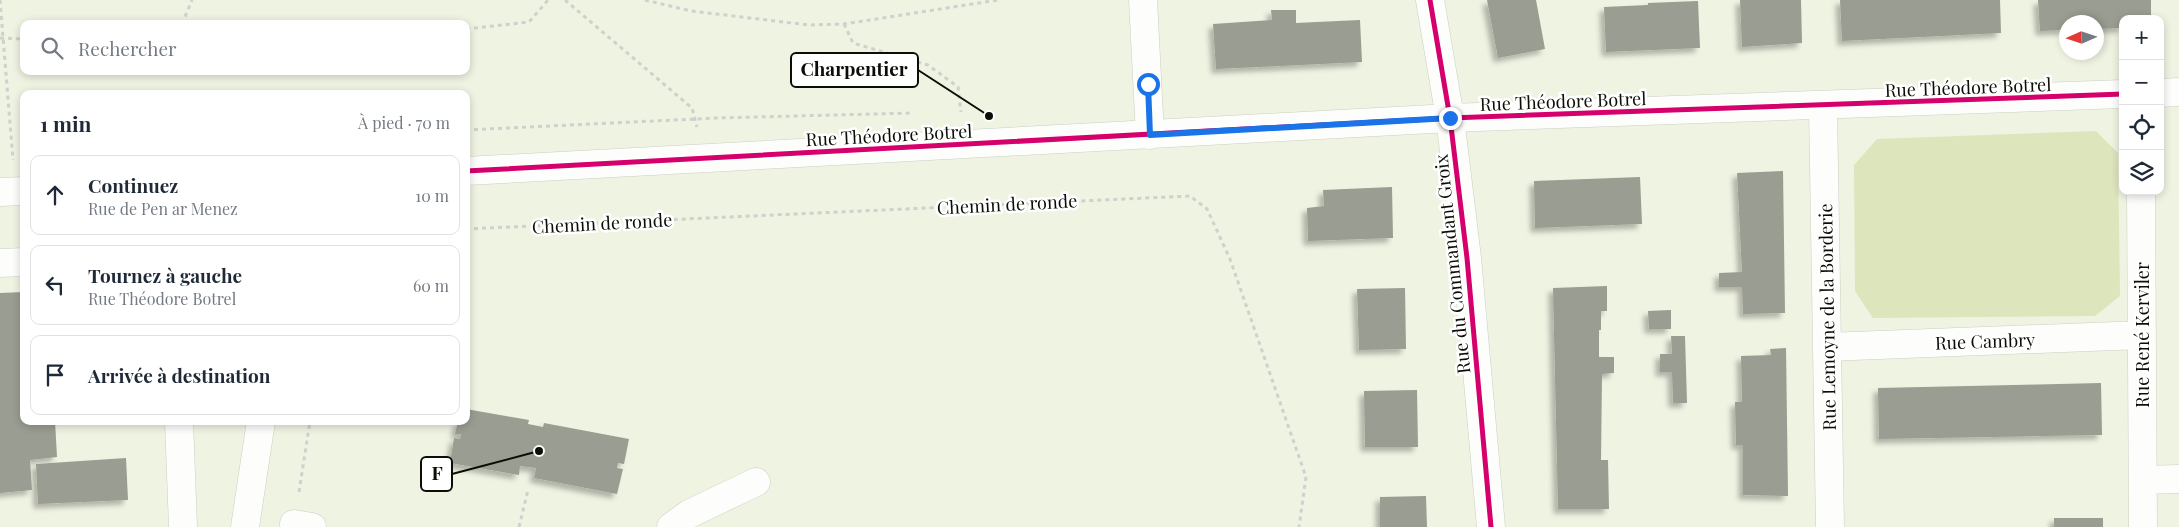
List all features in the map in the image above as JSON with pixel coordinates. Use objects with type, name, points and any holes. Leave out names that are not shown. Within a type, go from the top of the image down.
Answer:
[{"type":"street","points":[[1143,0],[1150,135]]},
{"type":"street","name":"Rue du Commandant Groix","points":[[1430,0],[1450,118],[1467,258],[1491,527]]},
{"type":"street","points":[[2164,93],[2179,92]]},
{"type":"street","name":"Rue Théodore Botrel","points":[[470,171],[1450,118],[2119,94]]},
{"type":"street","name":"Rue Lemoyne de la Borderie","points":[[1823,106],[1830,527]]},
{"type":"street","name":"Rue René Kerviler","points":[[2141,195],[2143,527]]},
{"type":"street","points":[[0,263],[20,262]]},
{"type":"street","name":"Rue Cambry","points":[[1827,347],[2142,336]]},
{"type":"street","points":[[179,425],[183,527]]},
{"type":"street","points":[[245,527],[260,425]]},
{"type":"street","points":[[2143,480],[2179,479]]},
{"type":"street","points":[[671,527],[689,514],[756,482]]},
{"type":"path","points":[[0,0],[12,191]]},
{"type":"path","points":[[184,20],[192,0]]},
{"type":"path","points":[[470,29],[529,22],[548,0]]},
{"type":"path","points":[[565,0],[692,108],[704,159]]},
{"type":"path","points":[[645,0],[691,11],[809,25],[844,24],[998,0]]},
{"type":"path","points":[[844,24],[853,43],[928,65],[958,87],[966,144]]},
{"type":"path","points":[[1,38],[20,38]]},
{"type":"path","points":[[952,112],[961,112]]},
{"type":"path","points":[[470,130],[695,119],[922,113]]},
{"type":"path","points":[[303,525],[310,425]]},
{"type":"path","points":[[520,527],[528,490]]},
{"type":"green space","points":[[2096,131],[2118,153],[2120,296],[2095,316],[1873,318],[1855,291],[1854,165],[1877,139]]},
{"type":"building","points":[[1487,0],[1536,0],[1545,49],[1498,58]]},
{"type":"building","points":[[1740,0],[1801,0],[1802,43],[1742,47]]},
{"type":"building","points":[[1840,0],[2000,0],[2001,33],[1842,41]]},
{"type":"building","points":[[2038,0],[2151,0],[2151,15],[2119,15],[2119,28],[2104,29],[2104,15],[2059,15],[2059,30],[2040,31]]},
{"type":"building","points":[[1698,1],[1700,48],[1606,52],[1604,7]]},
{"type":"building","points":[[1271,10],[1296,10],[1296,23],[1360,20],[1362,62],[1216,69],[1213,24],[1272,20]]},
{"type":"building","points":[[1783,171],[1785,313],[1743,314],[1742,287],[1719,287],[1719,273],[1742,272],[1737,173]]},
{"type":"building","points":[[1640,177],[1642,224],[1535,228],[1534,181]]},
{"type":"building","points":[[1392,187],[1393,238],[1308,241],[1307,208],[1324,206],[1323,190]]},
{"type":"building","points":[[1607,286],[1607,311],[1601,311],[1599,357],[1614,357],[1614,373],[1602,374],[1601,460],[1608,460],[1609,509],[1558,509],[1553,288]]},
{"type":"building","points":[[1405,288],[1406,349],[1359,350],[1357,289]]},
{"type":"building","points":[[20,292],[20,425],[55,425],[57,457],[30,460],[32,490],[0,493],[0,293]]},
{"type":"building","points":[[1671,310],[1671,329],[1649,329],[1648,311]]},
{"type":"building","points":[[1671,336],[1685,336],[1687,403],[1673,403],[1672,372],[1660,372],[1660,354],[1672,354]]},
{"type":"building","points":[[1786,348],[1788,496],[1743,495],[1743,445],[1736,445],[1735,402],[1742,402],[1741,356],[1771,355],[1770,349]]},
{"type":"building","points":[[2101,383],[2102,435],[1879,439],[1878,388]]},
{"type":"building","points":[[1417,390],[1418,447],[1365,447],[1364,391]]},
{"type":"building","points":[[470,410],[529,420],[528,424],[543,427],[544,423],[629,439],[624,464],[618,463],[617,468],[623,469],[617,494],[534,478],[536,468],[520,466],[519,475],[450,463],[454,438],[460,439],[461,434],[455,434],[457,425],[470,425]]},
{"type":"building","points":[[126,458],[128,500],[38,504],[36,464]]},
{"type":"building","points":[[1426,496],[1427,527],[1380,527],[1380,497]]},
{"type":"building","points":[[2054,518],[2103,518],[2103,527],[2054,527]]},
{"type":"cycle path","points":[[1430,0],[1450,118],[1467,258],[1491,527]]},
{"type":"cycle path","points":[[470,171],[1450,118],[2119,94]]},
{"type":"place","name":"Charpentier","points":[[989,116]]},
{"type":"place","name":"F","points":[[539,451]]},
{"type":"route","points":[[1148,84],[1150,135],[1450,118]]}]
